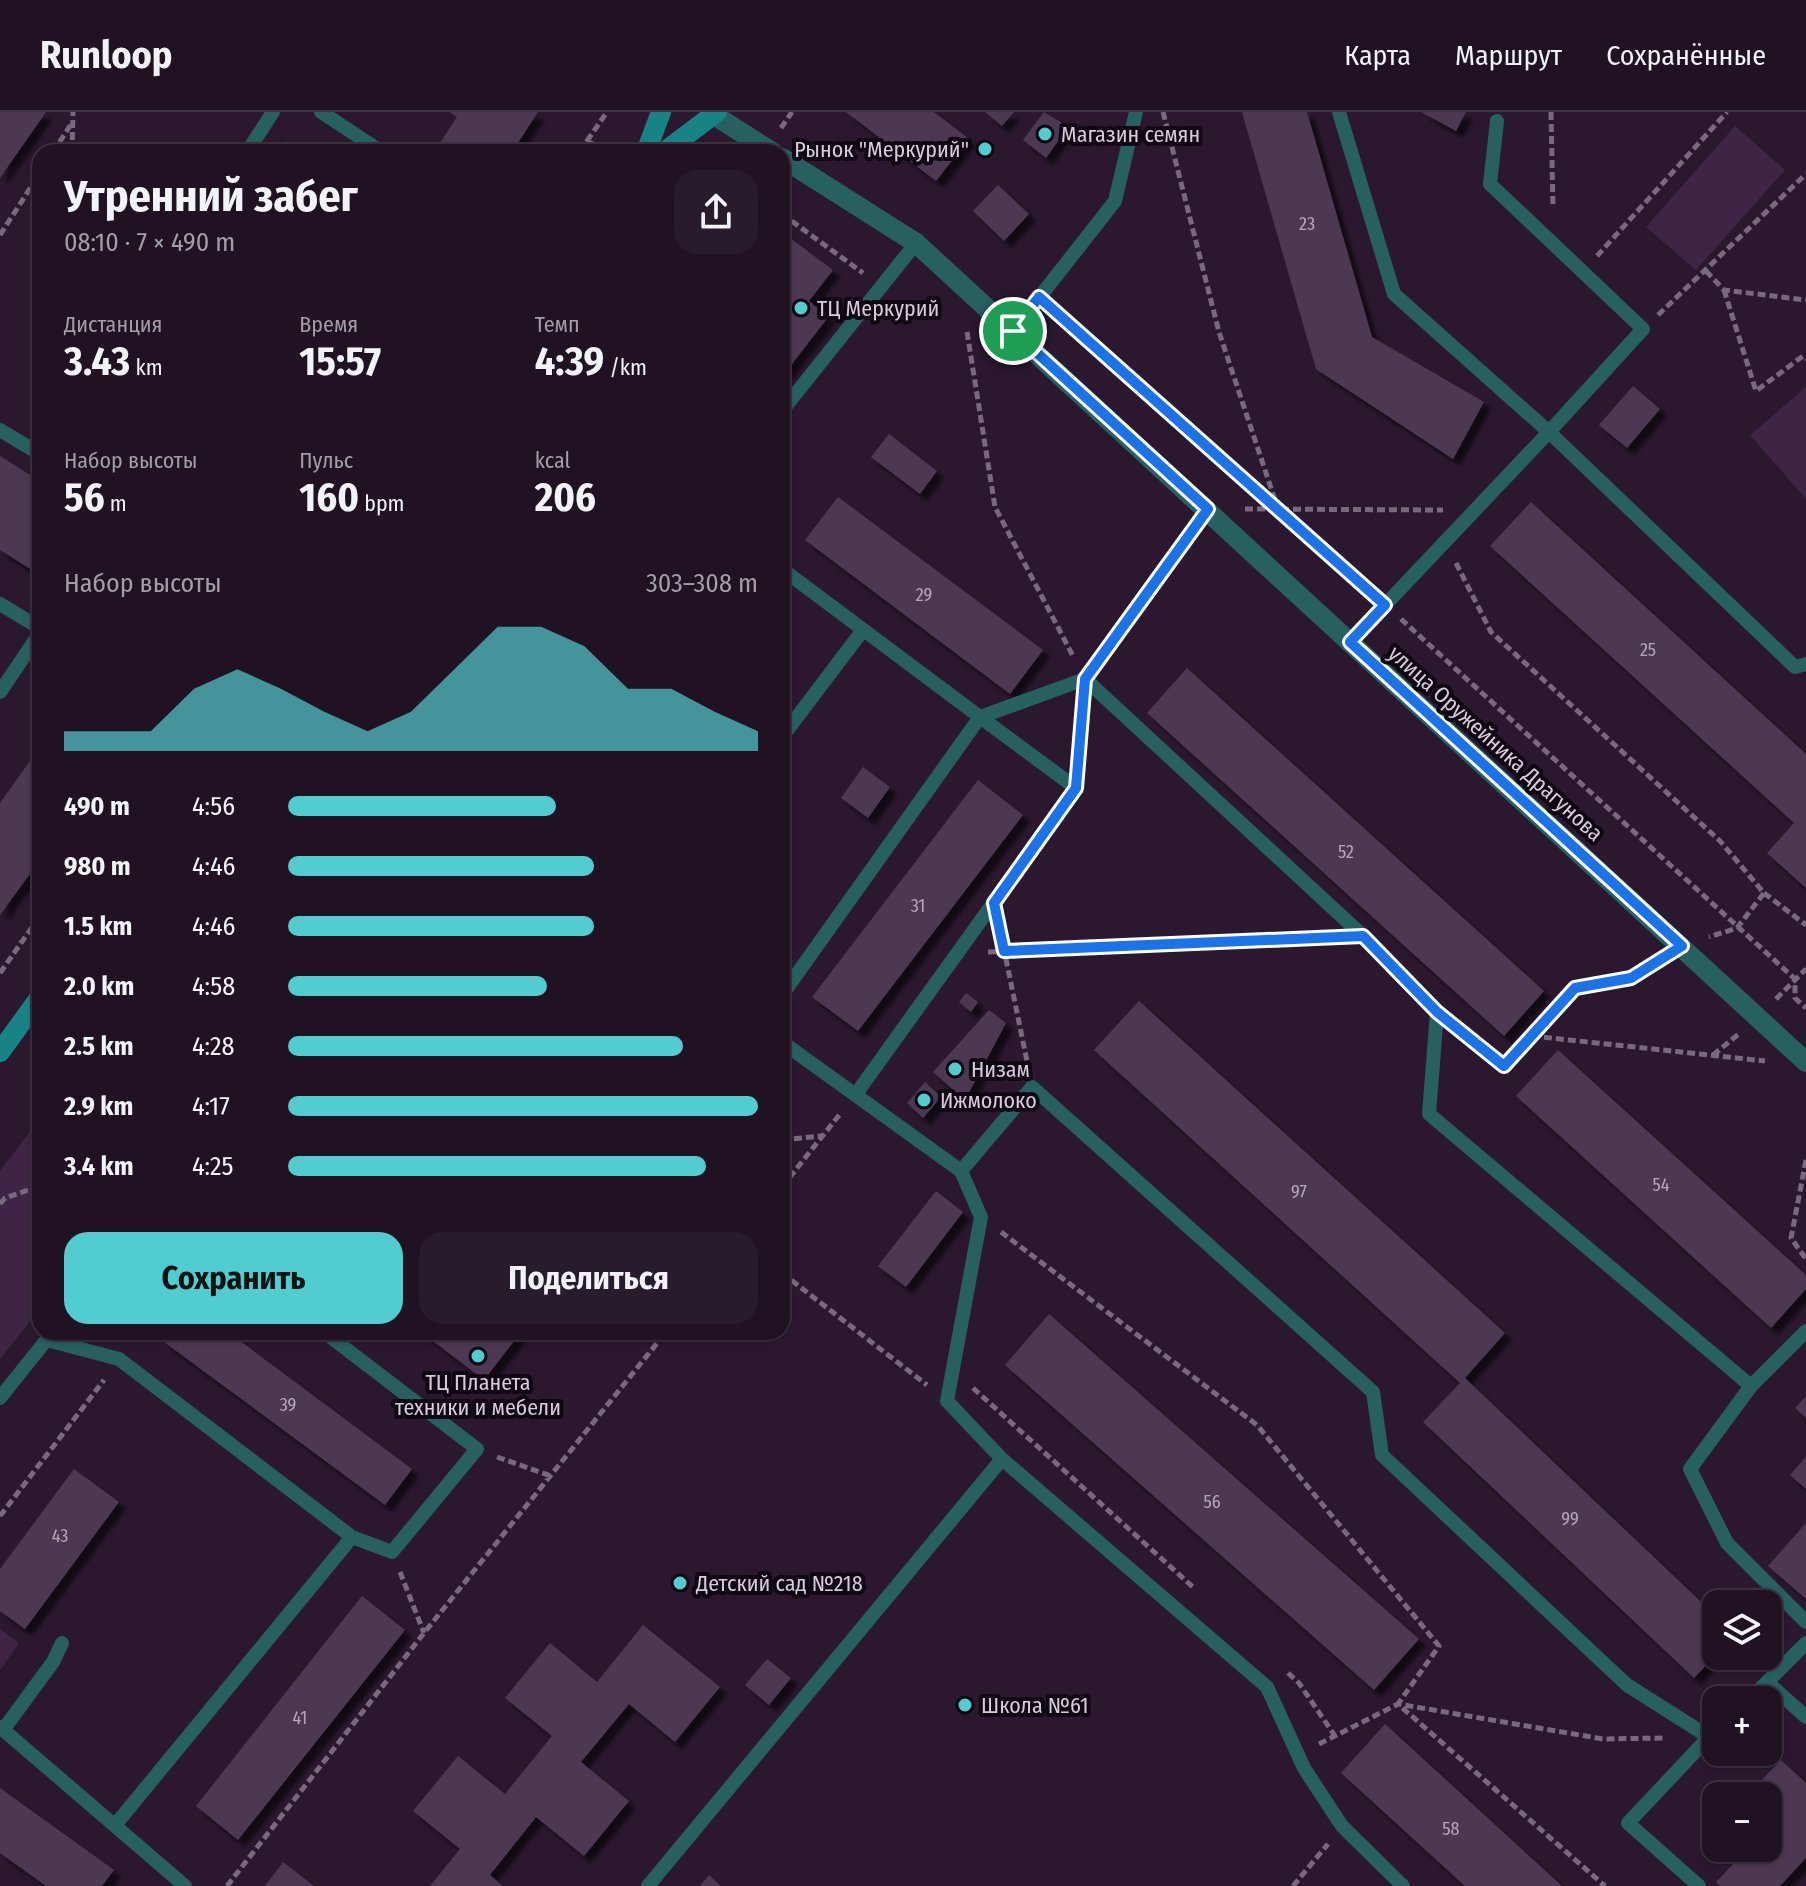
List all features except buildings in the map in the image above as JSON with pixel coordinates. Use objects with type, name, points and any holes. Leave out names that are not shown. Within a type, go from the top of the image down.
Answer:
[{"type":"main road","points":[[649,144],[661,112]]},
{"type":"main road","points":[[674,144],[714,113]]},
{"type":"main road","points":[[0,1052],[32,1008]]},
{"type":"street","points":[[714,113],[760,144]]},
{"type":"street","name":"улица Оружейника Драгунова","points":[[790,163],[916,243],[1806,1062]]},
{"type":"lane","points":[[252,144],[273,112]]},
{"type":"lane","points":[[321,112],[370,144]]},
{"type":"lane","points":[[1013,331],[1115,201],[1136,112]]},
{"type":"lane","points":[[1339,112],[1394,294],[1549,432],[1795,667],[1806,664]]},
{"type":"lane","points":[[1350,642],[1643,329],[1490,184],[1497,121]]},
{"type":"lane","points":[[790,401],[916,243]]},
{"type":"lane","points":[[0,430],[32,449]]},
{"type":"lane","points":[[856,1094],[1076,788],[1085,679],[1208,509]]},
{"type":"lane","points":[[790,575],[1076,788]]},
{"type":"lane","points":[[0,604],[32,625]]},
{"type":"lane","points":[[790,726],[863,630]]},
{"type":"lane","points":[[0,692],[32,642]]},
{"type":"lane","points":[[790,984],[980,717],[1085,679]]},
{"type":"lane","points":[[1085,679],[1363,936],[1437,1012],[1429,1114],[1751,1386]]},
{"type":"lane","points":[[790,1048],[961,1171],[981,1217],[947,1401],[1002,1459],[1267,1687],[1298,1754],[1342,1826],[1403,1886]]},
{"type":"lane","points":[[961,1171],[1032,1087],[1373,1392],[1382,1455],[1627,1685],[1702,1728]]},
{"type":"lane","points":[[1806,1331],[1751,1386],[1690,1469],[1727,1543],[1806,1622]]},
{"type":"lane","points":[[0,1398],[47,1340]]},
{"type":"lane","points":[[62,1340],[119,1359],[352,1537],[392,1552],[477,1449],[334,1340]]},
{"type":"lane","points":[[648,1886],[1002,1459]]},
{"type":"lane","points":[[116,1824],[352,1537]]},
{"type":"lane","points":[[62,1643],[53,1662],[1,1728],[185,1886]]},
{"type":"lane","points":[[1763,1686],[1806,1643]]},
{"type":"lane","points":[[1767,1682],[1806,1717]]},
{"type":"lane","points":[[1699,1886],[1628,1823],[1702,1745]]},
{"type":"path","points":[[585,144],[607,112]]},
{"type":"path","points":[[1163,112],[1219,332],[1278,510]]},
{"type":"path","points":[[1551,112],[1555,245]]},
{"type":"path","points":[[1583,272],[1727,112]]},
{"type":"path","points":[[58,144],[74,116]]},
{"type":"path","points":[[72,144],[74,116]]},
{"type":"path","points":[[587,141],[593,144]]},
{"type":"path","points":[[1643,329],[1806,174]]},
{"type":"path","points":[[0,235],[32,185]]},
{"type":"path","points":[[790,220],[869,277],[887,279]]},
{"type":"path","points":[[1706,271],[1724,290],[1756,391],[1805,356]]},
{"type":"path","points":[[1724,290],[1806,300]]},
{"type":"path","points":[[1039,297],[1385,605],[1795,979],[1795,998],[1806,1008]]},
{"type":"path","points":[[967,332],[995,507],[1085,679]]},
{"type":"path","points":[[1208,509],[1476,510]]},
{"type":"path","points":[[1445,542],[1491,632],[1720,841],[1764,893],[1806,925]]},
{"type":"path","points":[[1437,1012],[1504,1066],[1575,988],[1631,978],[1682,946],[1737,928],[1764,893]]},
{"type":"path","points":[[994,903],[1032,1087]]},
{"type":"path","points":[[0,973],[32,927]]},
{"type":"path","points":[[957,953],[1363,936]]},
{"type":"path","points":[[1531,1036],[1775,1063]]},
{"type":"path","points":[[790,1177],[856,1094]]},
{"type":"path","points":[[790,1139],[823,1136]]},
{"type":"path","points":[[1806,1160],[1791,1238],[1806,1259]]},
{"type":"path","points":[[0,1204],[5,1198],[32,1189]]},
{"type":"path","points":[[981,1217],[1257,1425],[1439,1646],[1398,1704],[1298,1754]]},
{"type":"path","points":[[790,1279],[947,1401]]},
{"type":"path","points":[[227,1886],[424,1633],[660,1340]]},
{"type":"path","points":[[0,1516],[119,1359]]},
{"type":"path","points":[[965,1381],[1196,1589]]},
{"type":"path","points":[[477,1449],[551,1476]]},
{"type":"path","points":[[392,1552],[424,1633]]},
{"type":"path","points":[[1276,1662],[1299,1683],[1335,1736]]},
{"type":"path","points":[[1398,1704],[1603,1739],[1702,1734]]},
{"type":"path","points":[[1398,1704],[1605,1886]]},
{"type":"path","points":[[1293,1886],[1342,1826]]},
{"type":"shaded area","points":[[1735,126],[1785,170],[1696,270],[1646,227]]},
{"type":"shaded area","points":[[1806,387],[1806,499],[1750,435]]},
{"type":"shaded area","points":[[32,1129],[32,1319],[0,1359],[0,1171]]},
{"type":"shaded area","points":[[0,1629],[19,1643],[0,1670]]},
{"type":"place","name":"Магазин семян","points":[[1045,134]]},
{"type":"place","name":"Рынок \"Меркурий\"","points":[[985,149]]},
{"type":"place","name":"ТЦ Меркурий","points":[[801,308]]},
{"type":"place","name":"Низам","points":[[955,1069]]},
{"type":"place","name":"Ижмолоко","points":[[924,1100]]},
{"type":"place","name":"ТЦ Планета техники и мебели","points":[[478,1356]]},
{"type":"place","name":"Детский сад №218","points":[[680,1583]]},
{"type":"place","name":"Школа №61","points":[[965,1705]]},
{"type":"route","points":[[1039,297],[1385,605],[1350,642],[1682,946],[1631,978],[1575,988],[1504,1066],[1437,1012],[1363,936],[1004,951],[994,903],[1076,788],[1085,679],[1208,509],[1013,331],[1039,297]]}]
